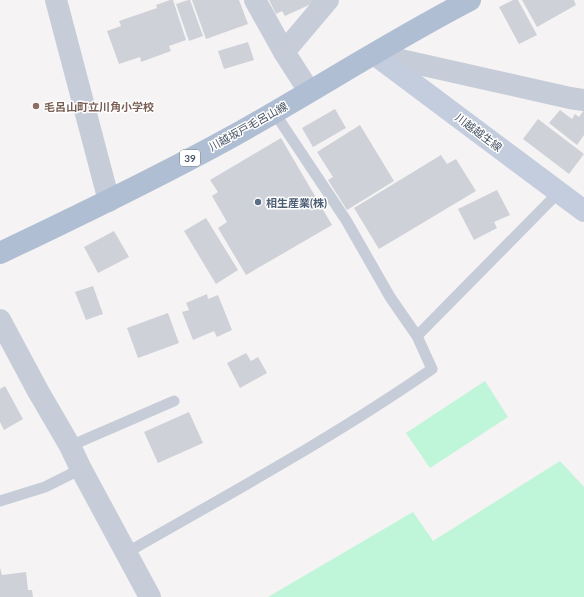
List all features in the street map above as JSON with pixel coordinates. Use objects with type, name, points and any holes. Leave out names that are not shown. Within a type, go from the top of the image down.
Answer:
[{"type":"main road","name":"川越坂戸毛呂山線","points":[[0,253],[109,201],[232,136],[470,0]]},
{"type":"main road","name":"川越越生線","points":[[374,54],[584,211]]},
{"type":"street","points":[[56,0],[109,201]]},
{"type":"street","points":[[255,0],[284,52],[309,91]]},
{"type":"street","points":[[284,52],[328,0]]},
{"type":"street","points":[[374,54],[584,100]]},
{"type":"street","points":[[0,320],[38,391],[70,446],[81,470],[150,597]]},
{"type":"lane","points":[[126,553],[270,471],[432,369],[417,336],[390,297],[346,220],[274,112]]},
{"type":"lane","points":[[417,336],[558,192]]},
{"type":"lane","points":[[70,446],[174,401]]},
{"type":"lane","points":[[0,501],[45,487],[81,470]]},
{"type":"green space","points":[[485,381],[508,417],[430,468],[406,433]]},
{"type":"green space","points":[[560,461],[584,487],[584,597],[268,597],[413,512],[433,541]]},
{"type":"building","points":[[173,0],[186,40],[169,46],[171,51],[141,62],[140,57],[119,64],[107,31],[121,26],[119,21],[157,8],[156,5]]},
{"type":"building","points":[[190,0],[203,36],[189,41],[176,4]]},
{"type":"building","points":[[192,0],[239,0],[248,24],[206,39]]},
{"type":"building","points":[[269,0],[320,0],[285,16],[282,11],[276,14]]},
{"type":"building","points":[[513,0],[518,0],[537,35],[519,44],[499,7]]},
{"type":"building","points":[[522,0],[574,0],[576,5],[537,27]]},
{"type":"building","points":[[248,42],[254,60],[224,69],[218,51]]},
{"type":"building","points":[[335,109],[346,128],[313,147],[302,128]]},
{"type":"building","points":[[560,110],[572,119],[575,114],[579,117],[584,110],[584,135],[577,145],[549,123]]},
{"type":"building","points":[[538,119],[584,154],[569,174],[523,139]]},
{"type":"building","points":[[360,125],[394,181],[347,210],[328,180],[333,177],[317,152]]},
{"type":"building","points":[[281,138],[332,225],[246,275],[218,228],[227,222],[212,196],[218,192],[210,180]]},
{"type":"building","points":[[441,155],[447,164],[456,159],[476,191],[379,249],[354,208]]},
{"type":"building","points":[[497,190],[510,215],[494,222],[497,228],[474,240],[458,209]]},
{"type":"building","points":[[206,218],[238,270],[216,284],[184,231]]},
{"type":"building","points":[[114,231],[129,257],[98,273],[84,247]]},
{"type":"building","points":[[93,286],[103,314],[86,320],[75,292]]},
{"type":"building","points":[[207,294],[208,299],[218,295],[232,330],[217,337],[214,331],[193,340],[182,312],[189,310],[186,303]]},
{"type":"building","points":[[168,313],[179,343],[138,358],[127,328]]},
{"type":"building","points":[[246,353],[251,361],[258,357],[267,373],[240,388],[227,363]]},
{"type":"building","points":[[5,386],[23,419],[4,430],[0,422],[0,389]]},
{"type":"building","points":[[189,412],[203,443],[158,463],[144,432]]},
{"type":"building","points":[[0,568],[2,575],[26,572],[28,590],[32,590],[33,597],[0,597]]},
{"type":"place","name":"毛呂山町立川角小学校","points":[[36,106]]},
{"type":"place","name":"相生産業(株)","points":[[258,202]]}]
